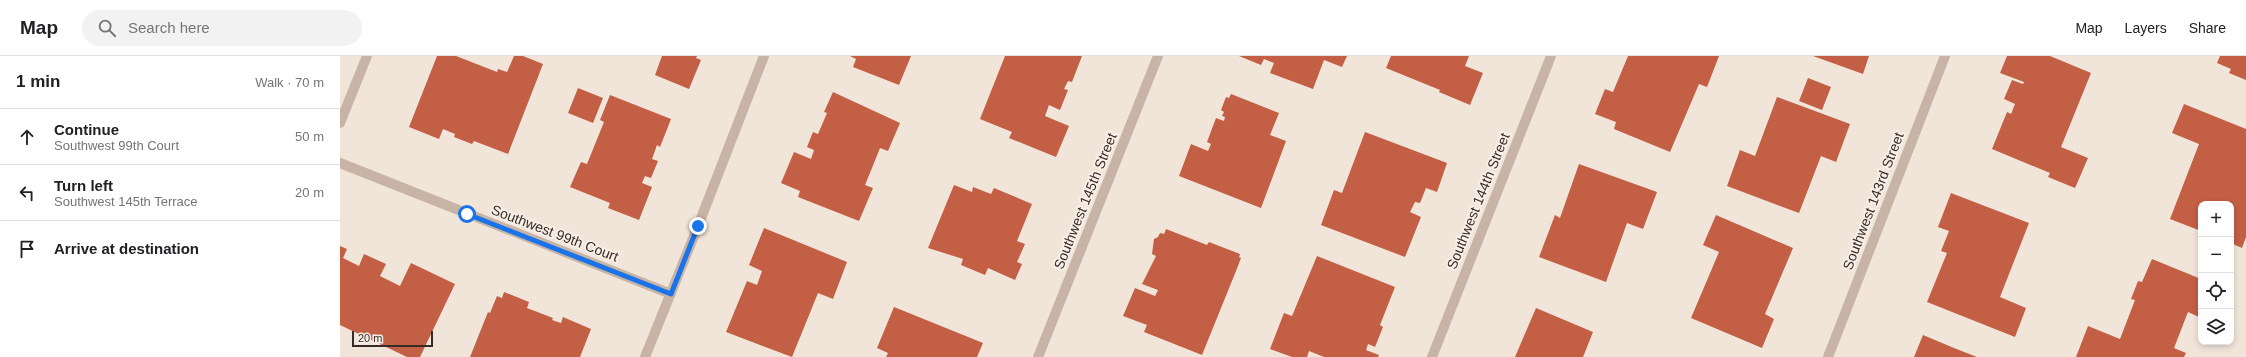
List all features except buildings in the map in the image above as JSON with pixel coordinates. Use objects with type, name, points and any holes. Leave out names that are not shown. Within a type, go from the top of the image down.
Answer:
[{"type":"street","points":[[340,123],[367,56]]},
{"type":"street","points":[[645,357],[764,56]]},
{"type":"street","name":"Southwest 145th Street","points":[[1038,357],[1158,56]]},
{"type":"street","name":"Southwest 144th Street","points":[[1432,357],[1551,56]]},
{"type":"street","name":"Southwest 143rd Street","points":[[1828,357],[1944,56]]},
{"type":"street","name":"Southwest 99th Court","points":[[340,163],[671,294]]},
{"type":"route","points":[[467,214],[671,294],[698,226]]}]
